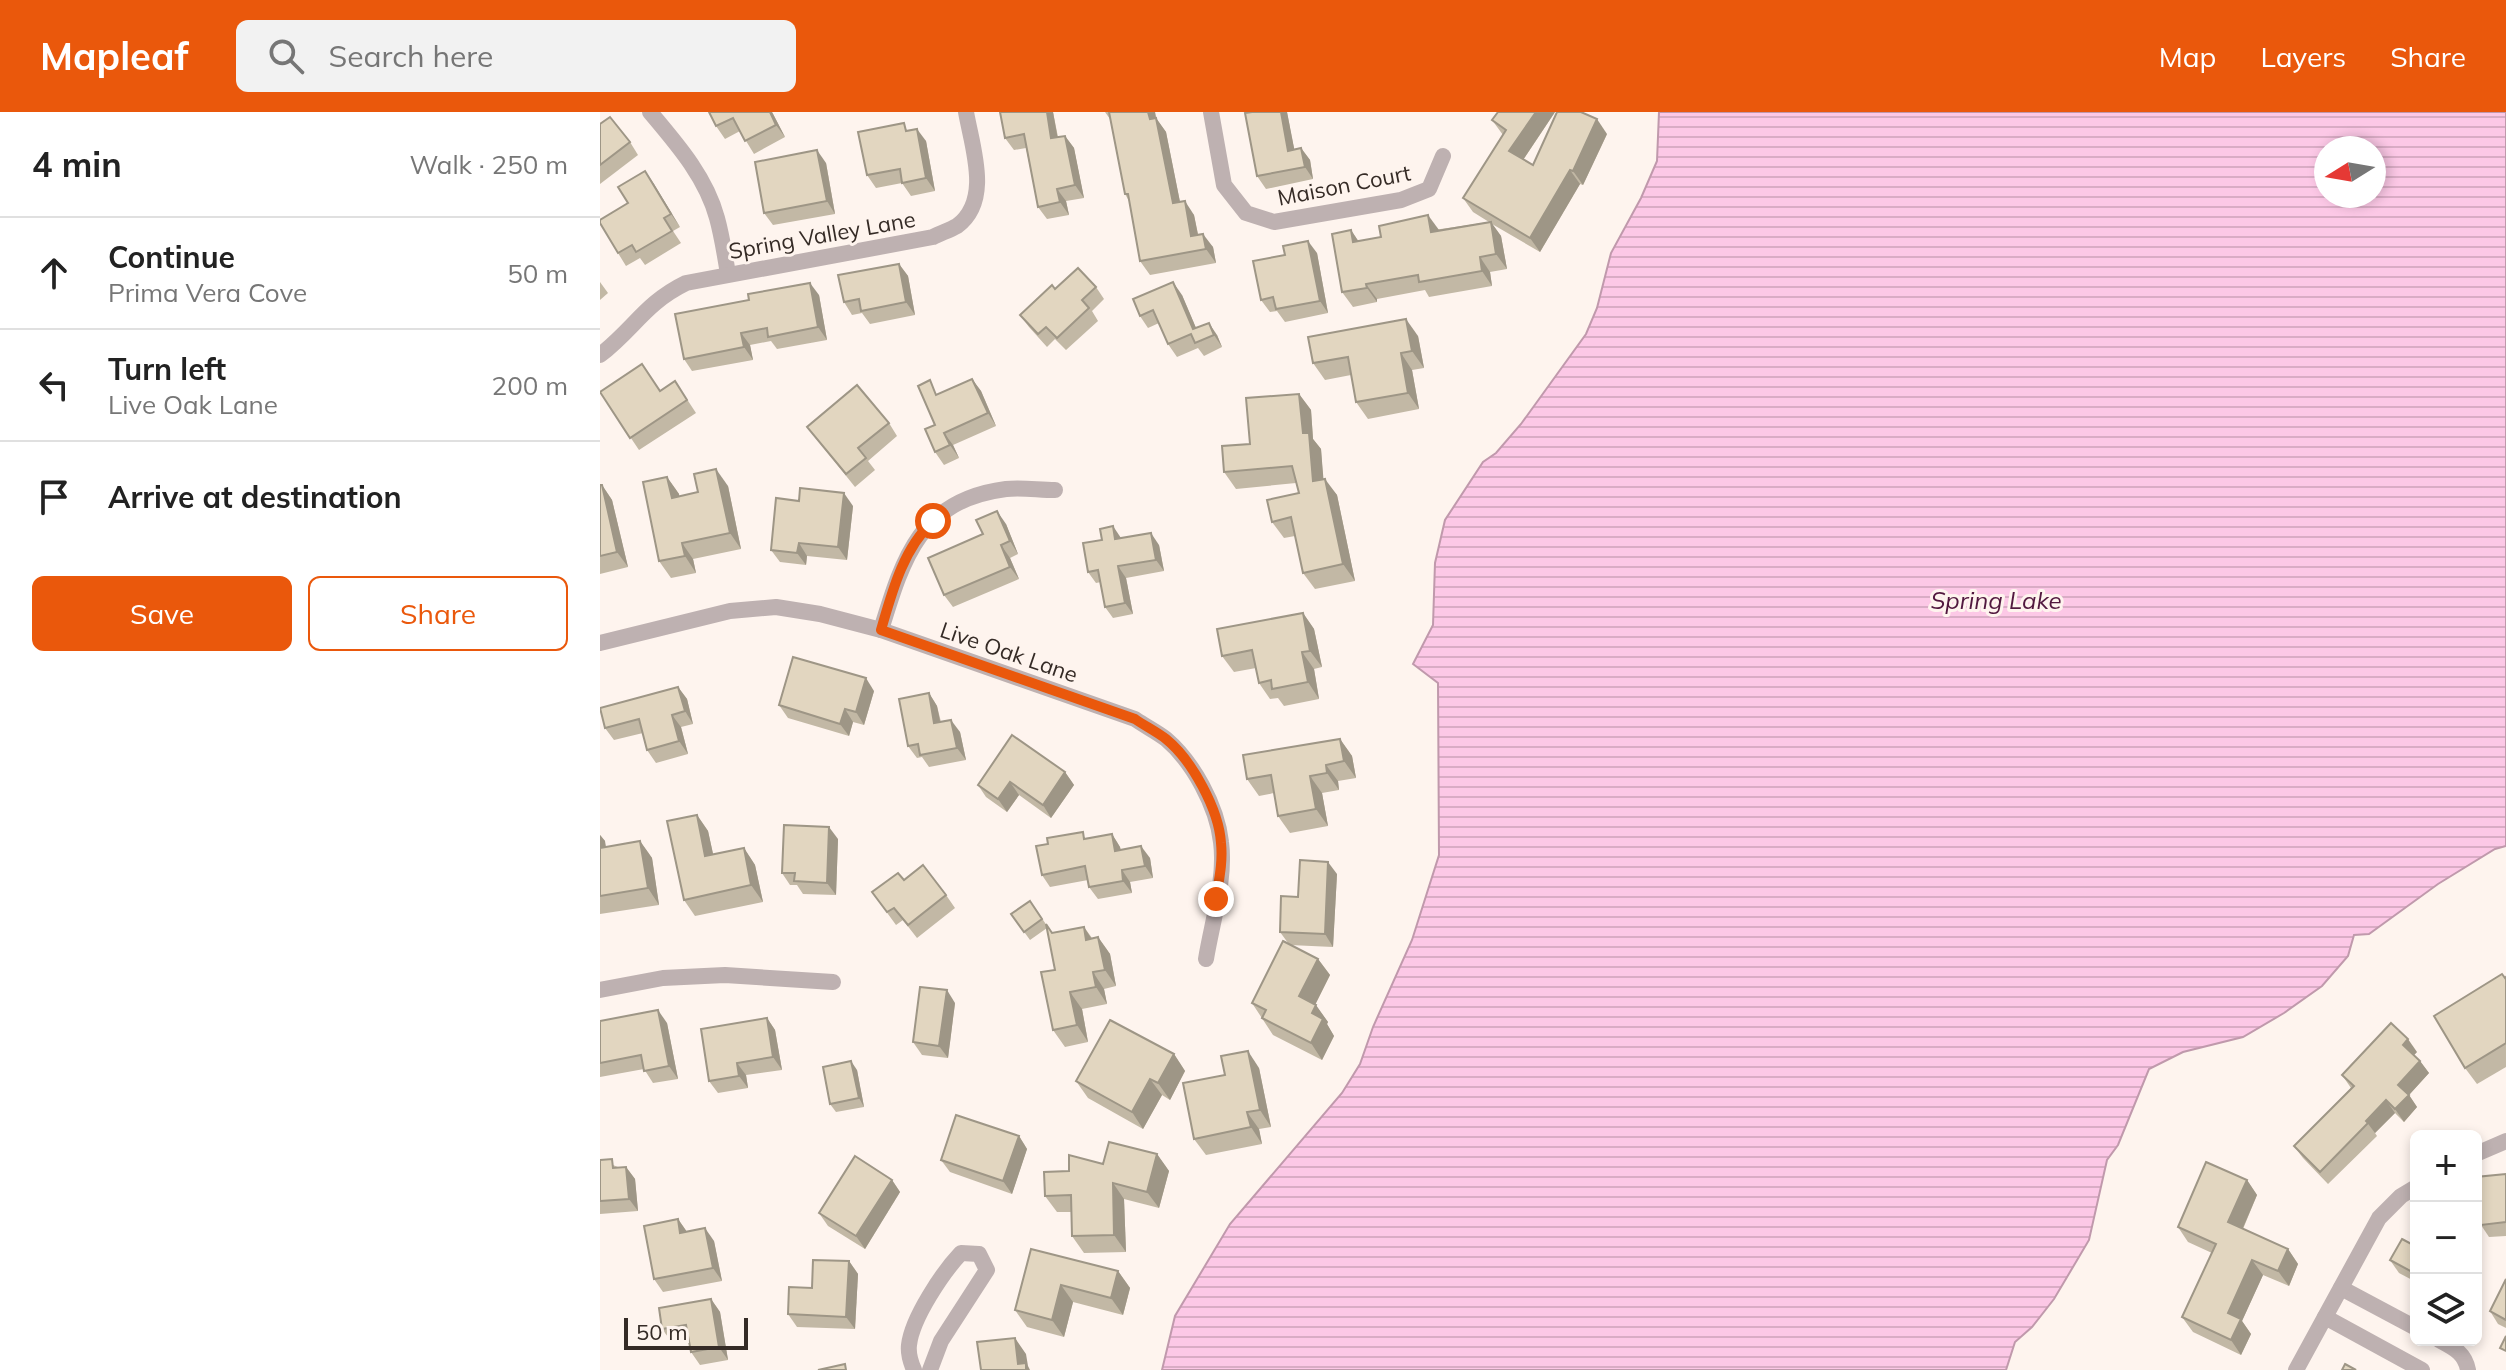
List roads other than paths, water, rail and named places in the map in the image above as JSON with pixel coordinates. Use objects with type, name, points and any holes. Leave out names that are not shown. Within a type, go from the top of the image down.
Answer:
[{"type":"street","points":[[650,112],[681,149],[702,181],[717,217],[728,274]]},
{"type":"street","name":"Spring Valley Lane","points":[[600,355],[648,306],[686,283],[933,237],[958,225],[974,204],[978,178],[966,112]]},
{"type":"street","name":"Maison Court","points":[[1211,112],[1224,185],[1246,213],[1274,222],[1401,200],[1429,189],[1443,156]]},
{"type":"street","points":[[881,630],[897,576],[920,533],[945,509],[973,495],[1008,489],[1055,490]]},
{"type":"street","name":"Live Oak Lane","points":[[600,643],[730,611],[776,607],[820,614],[881,630],[1135,719],[1167,740],[1193,770],[1212,809],[1221,841],[1221,869],[1206,959]]},
{"type":"street","points":[[600,990],[663,978],[725,975],[833,982]]},
{"type":"street","points":[[2482,1151],[2506,1141]]},
{"type":"street","points":[[2296,1370],[2379,1218],[2410,1191]]},
{"type":"street","points":[[914,1370],[909,1346],[922,1310],[949,1266],[961,1253],[979,1254],[987,1270],[941,1341],[930,1370]]},
{"type":"street","points":[[2341,1288],[2410,1325]]},
{"type":"street","points":[[2325,1317],[2422,1370]]},
{"type":"street","points":[[2450,1346],[2466,1359],[2468,1370]]},
{"type":"water","name":"Spring Lake","points":[[1659,112],[2506,112],[2506,846],[2495,849],[2438,884],[2369,934],[2354,935],[2348,956],[2322,986],[2284,1013],[2243,1037],[2183,1052],[2149,1069],[2118,1145],[2107,1160],[2089,1240],[2054,1299],[2032,1327],[2015,1342],[2006,1370],[1162,1370],[1175,1316],[1230,1224],[1342,1093],[1360,1064],[1412,940],[1439,855],[1438,683],[1413,664],[1433,625],[1435,563],[1445,520],[1483,462],[1496,453],[1521,424],[1586,334],[1597,308],[1611,253],[1657,161]]}]
